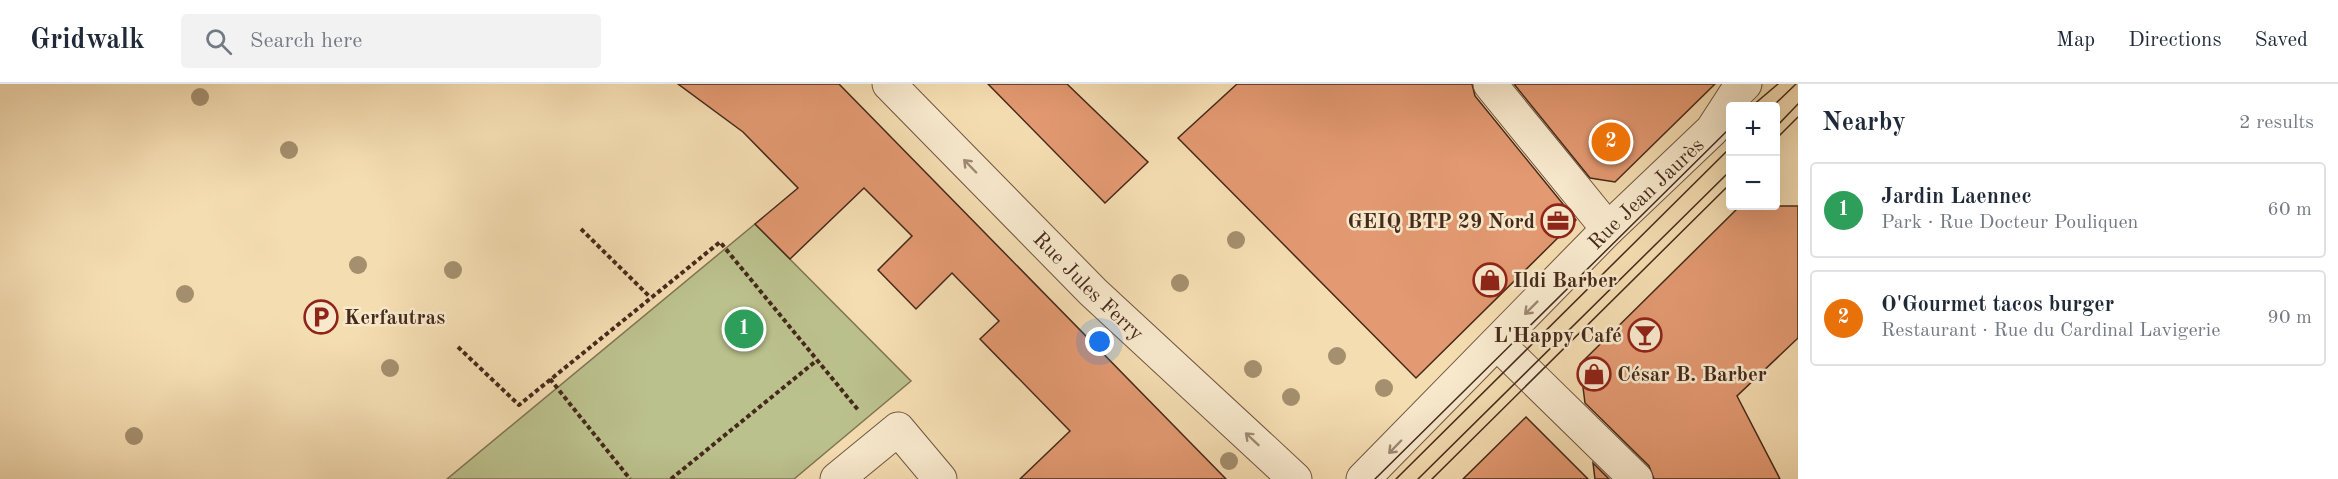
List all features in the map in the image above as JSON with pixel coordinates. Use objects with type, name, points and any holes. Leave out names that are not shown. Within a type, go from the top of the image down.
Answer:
[{"type":"street","name":"Rue Jules Ferry","points":[[889,84],[1093,292],[1295,479]]},
{"type":"street","points":[[1490,84],[1608,229]]},
{"type":"street","name":"Rue Jean Jaurès","points":[[1363,479],[1608,229],[1712,130],[1736,93],[1745,84]]},
{"type":"street","points":[[1497,343],[1636,479]]},
{"type":"street","points":[[837,479],[898,429],[940,479]]},
{"type":"path","points":[[581,229],[650,297]]},
{"type":"path","points":[[458,347],[519,405],[720,242],[883,440]]},
{"type":"path","points":[[671,479],[816,361]]},
{"type":"path","points":[[550,379],[630,479]]},
{"type":"green space","points":[[755,224],[911,381],[794,479],[447,479]]},
{"type":"building","points":[[678,84],[839,84],[1226,479],[1020,479],[1070,431],[980,339],[999,321],[952,273],[916,309],[878,270],[912,236],[864,188],[790,259],[755,224],[798,188],[743,132]]},
{"type":"building","points":[[988,84],[1067,84],[1148,162],[1105,203]]},
{"type":"building","points":[[1237,84],[1472,84],[1475,96],[1576,220],[1416,378],[1178,138]]},
{"type":"building","points":[[1514,84],[1715,84],[1615,182],[1590,178]]},
{"type":"building","points":[[1780,206],[1798,206],[1798,338],[1737,396],[1780,479],[1654,479],[1649,466],[1585,403],[1580,364],[1736,210],[1780,210]]},
{"type":"building","points":[[1526,417],[1588,479],[1463,479]]},
{"type":"building","points":[[1593,463],[1609,479],[1595,479]]},
{"type":"tram line","points":[[1757,102],[1778,84]]},
{"type":"tram line","points":[[1777,102],[1796,84]]},
{"type":"tram line","points":[[1780,123],[1798,104]]},
{"type":"tram line","points":[[1780,135],[1798,117]]},
{"type":"tram line","points":[[1375,479],[1726,132]]},
{"type":"tram line","points":[[1396,479],[1726,152]]},
{"type":"tram line","points":[[1418,479],[1726,175]]},
{"type":"tram line","points":[[1432,479],[1726,188]]},
{"type":"place","name":"O'Gourmet tacos burger","points":[[1611,142]]},
{"type":"place","name":"GEIQ BTP 29 Nord","points":[[1558,221]]},
{"type":"place","name":"Ildi Barber","points":[[1490,280]]},
{"type":"place","name":"Kerfautras","points":[[321,317]]},
{"type":"place","name":"Jardin Laennec","points":[[744,329]]},
{"type":"place","name":"L'Happy Café","points":[[1645,335]]},
{"type":"place","name":"César B. Barber","points":[[1594,374]]}]
